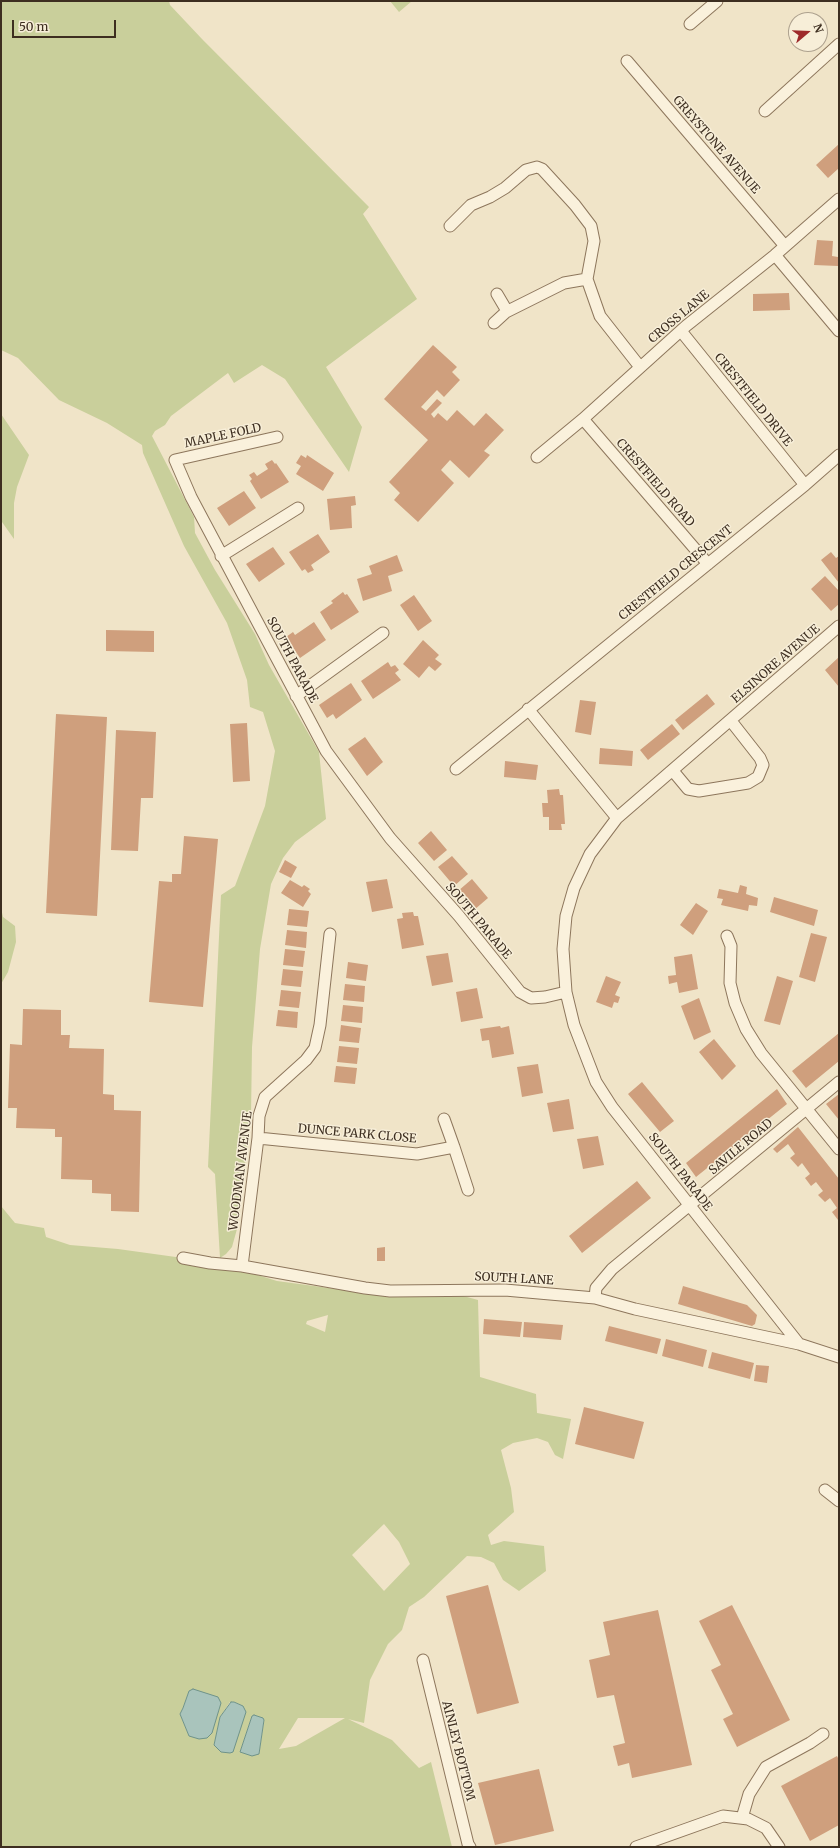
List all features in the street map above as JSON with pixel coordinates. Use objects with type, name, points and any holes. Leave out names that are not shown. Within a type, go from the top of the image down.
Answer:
[{"type":"street","points":[[690,24],[717,1]]},
{"type":"street","points":[[765,111],[839,44]]},
{"type":"street","name":"GREYSTONE AVENUE","points":[[627,61],[785,246]]},
{"type":"street","points":[[450,226],[471,205],[490,197],[505,188],[526,170],[537,168],[542,169],[575,205],[590,226],[594,241],[587,279],[600,316],[640,367]]},
{"type":"street","name":"CROSS LANE","points":[[537,457],[583,419],[681,331],[775,255],[839,199]]},
{"type":"street","points":[[775,255],[839,331]]},
{"type":"street","points":[[494,323],[507,311],[564,282],[587,279]]},
{"type":"street","points":[[497,294],[507,311]]},
{"type":"street","name":"CRESTFIELD DRIVE","points":[[681,331],[805,485]]},
{"type":"street","name":"CRESTFIELD ROAD","points":[[583,419],[708,564]]},
{"type":"street","name":"MAPLE FOLD","points":[[175,460],[277,437]]},
{"type":"street","name":"CRESTFIELD CRESCENT","points":[[456,769],[805,485],[839,455]]},
{"type":"street","name":"SOUTH PARADE","points":[[175,460],[191,497],[221,556],[326,752],[390,838],[459,916],[520,992],[531,998],[545,998],[566,992],[583,1054],[596,1082],[612,1107],[799,1344]]},
{"type":"street","points":[[221,556],[298,508]]},
{"type":"street","name":"ELSINORE AVENUE","points":[[566,992],[563,949],[566,916],[574,888],[590,854],[617,818],[731,721],[839,626]]},
{"type":"street","points":[[296,696],[384,633]]},
{"type":"street","points":[[528,709],[617,818]]},
{"type":"street","name":"ELSINORE AVENUE","points":[[672,771],[688,789],[699,791],[748,783],[758,777],[763,765],[760,758],[731,721]]},
{"type":"street","name":"WOODMAN AVENUE","points":[[242,1266],[258,1138],[259,1116],[265,1097],[306,1060],[315,1048],[320,1025],[330,934]]},
{"type":"street","points":[[727,936],[731,946],[730,983],[735,1003],[746,1029],[761,1053],[839,1149]]},
{"type":"street","name":"SAVILE ROAD","points":[[595,1298],[596,1288],[612,1270],[839,1082]]},
{"type":"street","points":[[444,1119],[468,1190]]},
{"type":"street","name":"DUNCE PARK CLOSE","points":[[258,1138],[417,1154],[454,1148]]},
{"type":"street","name":"SOUTH LANE","points":[[183,1258],[210,1263],[242,1266],[365,1288],[390,1291],[505,1290],[595,1298],[635,1309],[799,1344],[839,1357]]},
{"type":"street","points":[[825,1490],[838,1499]]},
{"type":"street","name":"AINLEY BOTTOM","points":[[423,1660],[468,1844],[470,1847]]},
{"type":"street","points":[[742,1818],[749,1794],[766,1767],[810,1743],[822,1734]]},
{"type":"street","points":[[636,1847],[722,1816],[748,1819],[766,1828],[779,1847]]},
{"type":"green space","points":[[1,1],[169,1],[170,5],[202,39],[369,207],[363,214],[417,299],[326,367],[362,427],[349,472],[285,379],[262,365],[234,383],[228,373],[171,416],[165,425],[155,431],[152,436],[194,517],[195,533],[215,570],[255,634],[269,665],[319,752],[326,819],[295,842],[283,858],[271,884],[260,949],[252,1047],[251,1116],[237,1229],[232,1247],[220,1258],[215,1174],[208,1167],[221,895],[235,886],[265,806],[275,751],[263,712],[250,707],[247,680],[227,623],[184,546],[143,453],[142,445],[107,423],[59,400],[18,358],[1,350]]},
{"type":"green space","points":[[390,1],[412,1],[399,12]]},
{"type":"green space","points":[[1,414],[29,455],[17,487],[14,503],[14,539],[2,522],[1,612]]},
{"type":"green space","points":[[1,908],[3,917],[15,926],[16,942],[8,972],[1,984]]},
{"type":"green space","points":[[1,1206],[15,1223],[44,1228],[46,1237],[70,1245],[118,1249],[219,1263],[277,1281],[373,1294],[456,1294],[478,1300],[480,1377],[536,1394],[537,1413],[571,1419],[563,1459],[555,1455],[548,1442],[537,1438],[513,1443],[501,1450],[511,1488],[514,1512],[488,1535],[491,1545],[504,1541],[544,1546],[546,1571],[519,1591],[503,1580],[494,1563],[481,1557],[467,1556],[424,1597],[409,1607],[402,1630],[388,1644],[370,1680],[364,1723],[348,1719],[392,1740],[419,1768],[431,1762],[452,1847],[1,1847]],"holes":[[[328,1315],[325,1332],[306,1324],[307,1321]],[[384,1524],[399,1542],[410,1564],[384,1591],[352,1555]],[[189,1691],[220,1708],[217,1713],[189,1736],[180,1714]],[[230,1702],[243,1706],[214,1745],[220,1717]],[[254,1715],[264,1721],[259,1754],[240,1752],[252,1716]],[[298,1718],[345,1718],[296,1746],[279,1749]]]},
{"type":"water","points":[[193,1689],[218,1697],[221,1703],[212,1733],[207,1738],[199,1739],[189,1736],[180,1714],[189,1691]]},
{"type":"water","points":[[231,1702],[243,1706],[246,1712],[233,1752],[230,1753],[221,1752],[214,1745],[220,1717]]},
{"type":"water","points":[[254,1715],[263,1718],[264,1720],[259,1754],[252,1756],[240,1752],[252,1716]]},
{"type":"building","points":[[839,144],[839,168],[828,178],[816,165]]},
{"type":"building","points":[[817,240],[833,241],[832,256],[838,257],[838,266],[814,265]]},
{"type":"building","points":[[789,293],[790,310],[753,311],[753,294]]},
{"type":"building","points":[[433,345],[457,367],[452,372],[460,380],[444,397],[437,390],[421,407],[426,411],[437,399],[442,403],[431,414],[434,418],[438,413],[447,421],[457,410],[474,426],[486,413],[504,430],[484,451],[490,455],[469,478],[450,460],[441,470],[454,483],[418,522],[394,500],[400,493],[389,482],[428,440],[384,399]]},
{"type":"building","points":[[301,455],[306,458],[307,455],[334,473],[323,491],[296,474],[301,466],[296,463]]},
{"type":"building","points":[[272,460],[275,464],[276,463],[289,482],[261,499],[250,481],[252,479],[249,475],[254,472],[257,476],[268,469],[265,464]]},
{"type":"building","points":[[244,491],[256,508],[229,526],[217,508]]},
{"type":"building","points":[[355,496],[356,505],[351,506],[352,528],[330,530],[327,499]]},
{"type":"building","points":[[318,534],[330,552],[311,565],[314,570],[308,573],[305,569],[302,571],[289,552]]},
{"type":"building","points":[[273,547],[285,564],[259,582],[246,564]]},
{"type":"building","points":[[831,552],[836,558],[839,556],[839,583],[821,560]]},
{"type":"building","points":[[397,555],[403,571],[388,576],[392,591],[363,601],[357,579],[372,574],[369,566]]},
{"type":"building","points":[[825,576],[839,591],[839,604],[831,611],[811,589]]},
{"type":"building","points":[[343,592],[345,595],[347,594],[359,612],[331,630],[320,612],[333,603],[331,601]]},
{"type":"building","points":[[414,595],[432,621],[418,631],[400,605]]},
{"type":"building","points":[[314,622],[326,640],[300,658],[286,637],[293,632],[295,635]]},
{"type":"building","points":[[106,630],[154,631],[154,652],[106,651]]},
{"type":"building","points":[[423,640],[439,655],[435,659],[442,664],[435,671],[429,666],[419,678],[403,664]]},
{"type":"building","points":[[839,657],[839,687],[825,670]]},
{"type":"building","points":[[388,662],[391,667],[395,665],[399,670],[395,673],[401,680],[373,699],[361,681]]},
{"type":"building","points":[[351,683],[362,700],[336,719],[333,714],[327,718],[319,705]]},
{"type":"building","points":[[707,694],[715,704],[683,730],[675,720]]},
{"type":"building","points":[[580,700],[596,702],[591,735],[575,732]]},
{"type":"building","points":[[56,714],[107,717],[97,916],[46,913]]},
{"type":"building","points":[[247,723],[250,781],[233,782],[230,724]]},
{"type":"building","points":[[672,724],[680,734],[648,760],[640,750]]},
{"type":"building","points":[[116,730],[156,732],[153,798],[141,798],[138,851],[111,850]]},
{"type":"building","points":[[365,737],[383,762],[367,776],[348,749]]},
{"type":"building","points":[[600,748],[633,751],[632,766],[599,764]]},
{"type":"building","points":[[505,761],[538,765],[536,780],[504,777]]},
{"type":"building","points":[[559,789],[560,795],[563,795],[565,824],[561,824],[562,830],[549,830],[549,817],[543,817],[542,803],[548,803],[547,790]]},
{"type":"building","points":[[431,831],[447,850],[434,861],[418,843]]},
{"type":"building","points":[[184,836],[218,839],[203,1007],[149,1002],[159,881],[172,882],[172,874],[181,874]]},
{"type":"building","points":[[452,856],[468,874],[454,886],[438,867]]},
{"type":"building","points":[[285,860],[297,867],[291,878],[279,872]]},
{"type":"building","points":[[387,879],[393,908],[372,912],[366,882]]},
{"type":"building","points":[[472,879],[488,898],[474,910],[458,891]]},
{"type":"building","points":[[290,880],[302,887],[304,885],[310,889],[308,891],[311,894],[303,907],[281,893]]},
{"type":"building","points":[[740,885],[747,887],[746,894],[758,898],[757,906],[749,905],[748,911],[721,905],[723,899],[717,898],[719,889],[738,893]]},
{"type":"building","points":[[774,897],[818,910],[814,926],[770,912]]},
{"type":"building","points":[[696,903],[708,911],[693,935],[680,925]]},
{"type":"building","points":[[289,909],[309,911],[307,927],[287,925]]},
{"type":"building","points":[[413,912],[414,916],[418,916],[424,945],[402,949],[397,919],[403,918],[402,913]]},
{"type":"building","points":[[287,930],[307,932],[306,948],[285,945]]},
{"type":"building","points":[[811,933],[827,937],[815,982],[799,977]]},
{"type":"building","points":[[285,949],[305,951],[303,967],[283,965]]},
{"type":"building","points":[[448,953],[453,982],[432,986],[426,956]]},
{"type":"building","points":[[692,954],[698,989],[679,993],[677,982],[669,984],[668,976],[676,975],[674,957]]},
{"type":"building","points":[[348,962],[368,965],[366,981],[346,978]]},
{"type":"building","points":[[283,969],[303,971],[301,987],[281,985]]},
{"type":"building","points":[[606,976],[621,982],[615,995],[620,997],[618,1003],[614,1002],[612,1008],[596,1002]]},
{"type":"building","points":[[777,976],[793,981],[780,1025],[764,1021]]},
{"type":"building","points":[[345,984],[365,986],[364,1002],[343,1000]]},
{"type":"building","points":[[477,988],[483,1018],[461,1022],[456,992]]},
{"type":"building","points":[[281,990],[301,992],[299,1008],[279,1006]]},
{"type":"building","points":[[699,998],[711,1032],[694,1040],[681,1006]]},
{"type":"building","points":[[343,1005],[363,1007],[362,1023],[341,1021]]},
{"type":"building","points":[[23,1009],[61,1010],[61,1035],[70,1035],[69,1048],[104,1049],[103,1094],[114,1095],[114,1110],[141,1111],[139,1212],[111,1211],[111,1194],[92,1193],[92,1180],[61,1179],[62,1137],[55,1137],[55,1129],[16,1128],[17,1108],[8,1108],[10,1044],[22,1045]]},
{"type":"building","points":[[278,1010],[298,1012],[297,1028],[276,1026]]},
{"type":"building","points":[[341,1025],[361,1028],[359,1043],[339,1041]]},
{"type":"building","points":[[500,1026],[501,1028],[509,1026],[514,1054],[492,1058],[489,1040],[482,1041],[480,1029]]},
{"type":"building","points":[[839,1033],[839,1061],[806,1088],[792,1071]]},
{"type":"building","points":[[714,1039],[736,1066],[722,1080],[699,1052]]},
{"type":"building","points":[[339,1046],[359,1048],[357,1064],[337,1062]]},
{"type":"building","points":[[538,1064],[543,1093],[522,1097],[517,1067]]},
{"type":"building","points":[[336,1066],[357,1068],[355,1084],[334,1082]]},
{"type":"building","points":[[642,1082],[674,1121],[660,1132],[628,1094]]},
{"type":"building","points":[[777,1089],[787,1104],[696,1177],[686,1163]]},
{"type":"building","points":[[839,1094],[839,1120],[826,1104]]},
{"type":"building","points":[[569,1099],[574,1129],[553,1132],[547,1103]]},
{"type":"building","points":[[798,1127],[839,1179],[838,1220],[832,1212],[837,1208],[830,1198],[825,1202],[818,1195],[823,1191],[816,1182],[811,1186],[805,1178],[810,1174],[802,1163],[798,1167],[790,1158],[795,1154],[788,1144],[777,1153],[773,1149]]},
{"type":"building","points":[[598,1136],[604,1165],[583,1169],[577,1139]]},
{"type":"building","points":[[637,1181],[651,1198],[582,1253],[569,1236]]},
{"type":"building","points":[[385,1247],[385,1261],[377,1261],[377,1248]]},
{"type":"building","points":[[683,1286],[747,1305],[757,1315],[755,1324],[752,1326],[678,1304]]},
{"type":"building","points":[[484,1319],[522,1322],[520,1337],[483,1334]]},
{"type":"building","points":[[524,1322],[563,1325],[561,1340],[523,1337]]},
{"type":"building","points":[[609,1326],[661,1339],[657,1354],[605,1341]]},
{"type":"building","points":[[666,1339],[707,1350],[703,1367],[662,1356]]},
{"type":"building","points":[[712,1352],[754,1363],[750,1379],[708,1368]]},
{"type":"building","points":[[756,1365],[769,1366],[767,1383],[754,1381]]},
{"type":"building","points":[[584,1407],[644,1422],[634,1459],[575,1444]]},
{"type":"building","points":[[488,1585],[519,1703],[477,1714],[446,1596]]},
{"type":"building","points":[[732,1605],[790,1720],[737,1747],[723,1719],[733,1714],[711,1670],[721,1665],[699,1621]]},
{"type":"building","points":[[658,1610],[692,1765],[632,1778],[629,1763],[618,1766],[613,1746],[625,1743],[614,1695],[597,1698],[589,1660],[610,1655],[603,1622]]},
{"type":"building","points":[[837,1756],[839,1760],[839,1825],[810,1841],[781,1786]]},
{"type":"building","points":[[539,1769],[554,1831],[495,1845],[478,1783]]}]
